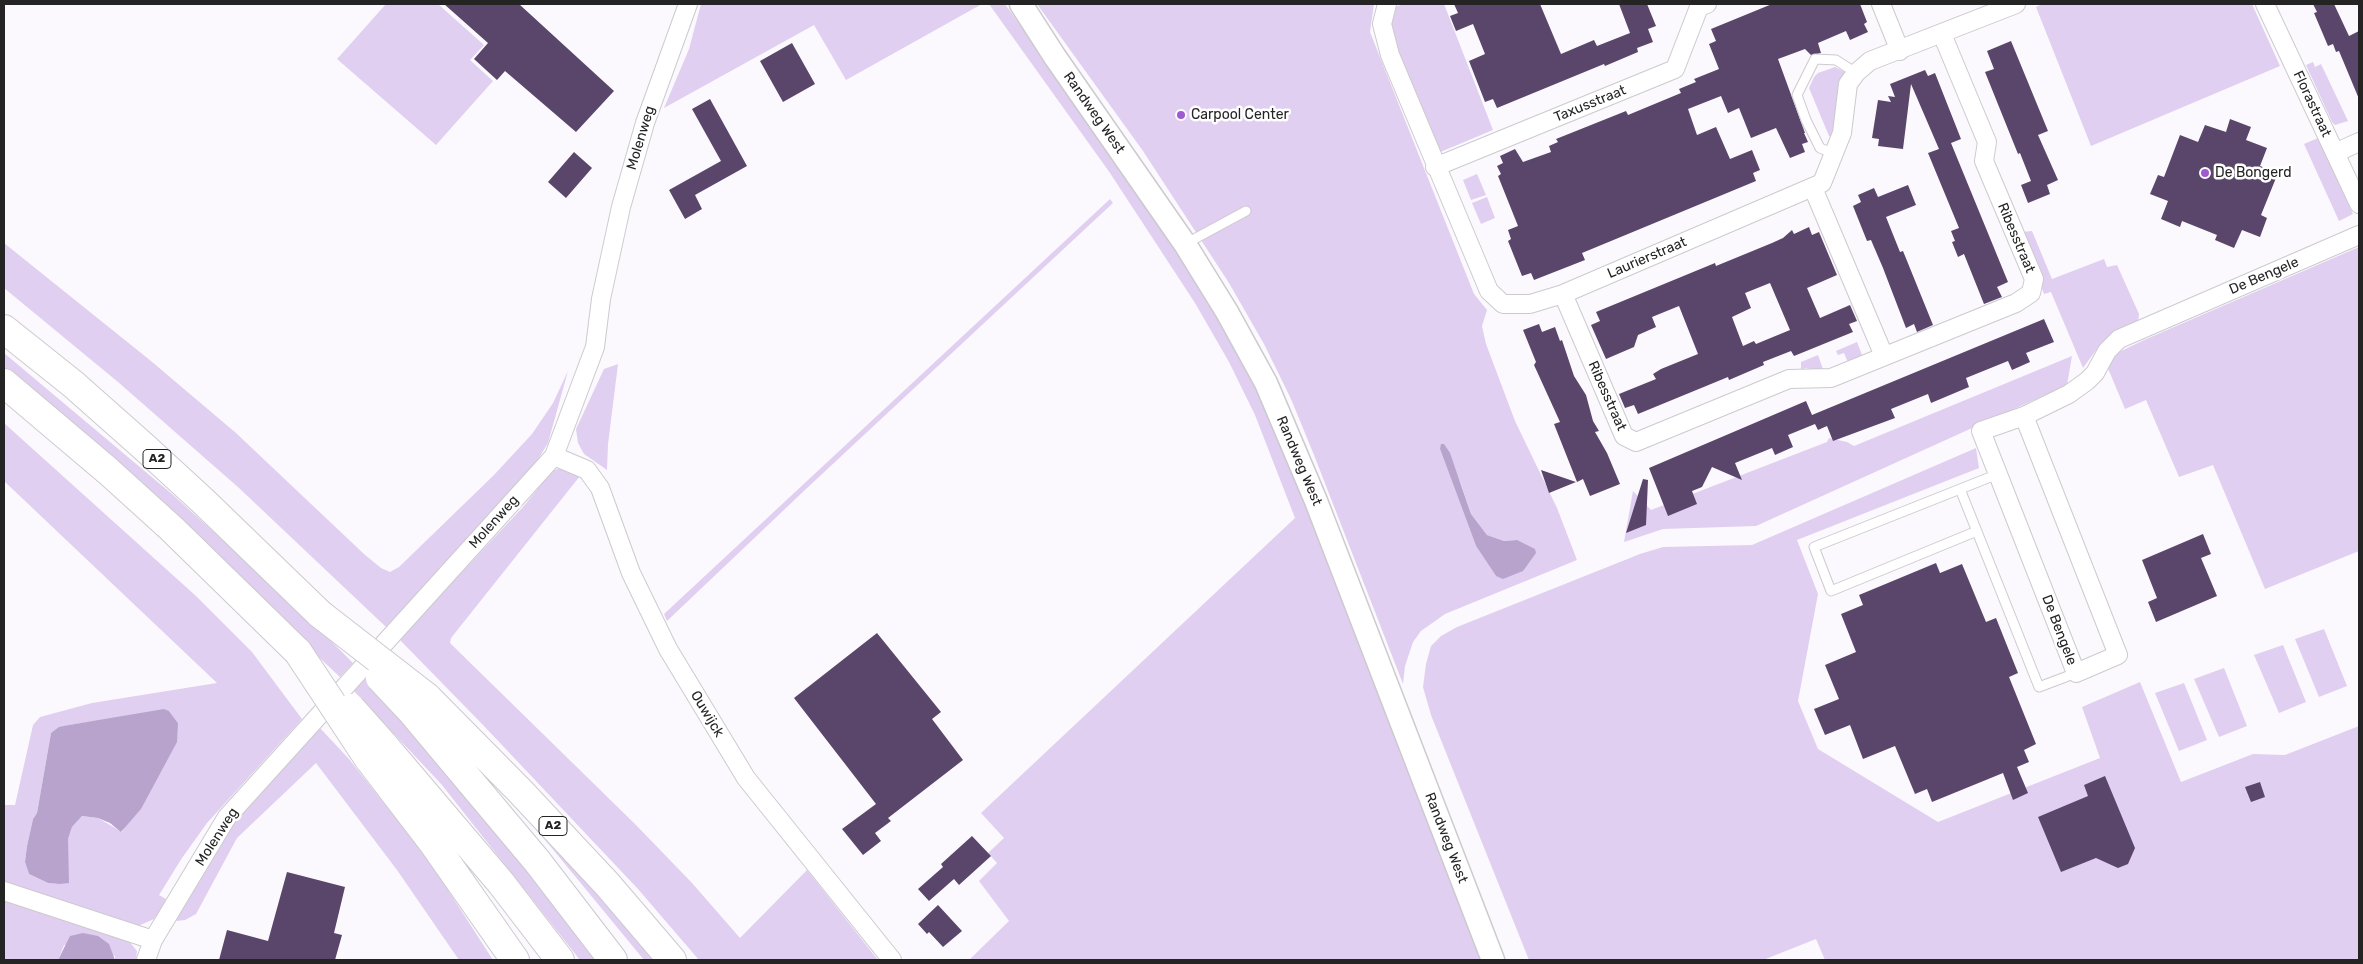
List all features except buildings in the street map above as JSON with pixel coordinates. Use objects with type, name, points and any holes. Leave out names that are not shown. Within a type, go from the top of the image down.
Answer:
[{"type":"highway","name":"A2","points":[[4,329],[74,384],[210,507],[320,614],[419,705],[520,791],[607,884],[672,960]]},
{"type":"highway","points":[[4,383],[172,528],[296,650],[376,751],[501,883],[560,960]]},
{"type":"highway","name":"A2","points":[[419,705],[613,960]]},
{"type":"highway","points":[[376,751],[433,843],[515,960]]},
{"type":"street","name":"Molenweg","points":[[146,960],[153,940],[227,817],[554,456],[595,347],[601,299],[621,207],[644,124],[688,4]]},
{"type":"street","name":"Randweg West","points":[[1021,4],[1060,64],[1185,244],[1227,312],[1266,383],[1316,501],[1493,960]]},
{"type":"street","name":"Laurierstraat","points":[[1387,4],[1382,24],[1390,55],[1435,167],[1489,291],[1503,304],[1530,304],[1563,294],[1822,183],[1842,134],[1848,84],[1856,73]]},
{"type":"street","name":"Taxusstraat","points":[[1435,167],[1675,70],[1699,7],[1707,4]]},
{"type":"street","points":[[1882,4],[1900,51]]},
{"type":"street","points":[[1856,73],[1870,61],[1900,51],[2016,4]]},
{"type":"street","name":"Florastraat","points":[[2265,4],[2359,204]]},
{"type":"street","name":"Ribesstraat","points":[[1563,294],[1624,436],[1636,442],[1789,380],[1831,378],[2016,303],[2031,293],[2034,279],[1984,161],[1987,142],[1942,34]]},
{"type":"street","points":[[2336,152],[2359,142]]},
{"type":"street","points":[[1813,188],[1884,356]]},
{"type":"street","name":"De Bengele","points":[[2024,416],[2118,655],[2076,673],[1981,431],[2024,416],[2069,394],[2087,382],[2095,373],[2107,351],[2119,339],[2359,235]]},
{"type":"street","name":"Ouwijck","points":[[554,456],[587,470],[592,476],[600,488],[631,573],[668,649],[746,778],[892,960]]},
{"type":"street","points":[[4,891],[153,940]]},
{"type":"lane","points":[[1835,154],[1820,148],[1806,120],[1797,95],[1815,59],[1836,60],[1856,73]]},
{"type":"lane","points":[[1185,244],[1246,211]]},
{"type":"lane","points":[[1977,531],[1831,591],[1814,548],[1998,474]]},
{"type":"lane","points":[[1960,489],[2039,687],[2076,673]]},
{"type":"shaded area","points":[[386,4],[438,4],[484,45],[470,60],[493,81],[436,145],[337,59]]},
{"type":"shaded area","points":[[701,4],[982,4],[846,80],[814,25],[664,108],[689,49]]},
{"type":"shaded area","points":[[989,4],[1005,4],[1121,166],[1207,296],[1241,356],[1290,464],[1482,960],[969,960],[1009,921],[979,881],[997,863],[988,853],[1004,838],[981,813],[1295,518],[1255,415],[1229,362],[1195,303],[1110,173]]},
{"type":"shaded area","points":[[1037,4],[1374,4],[1370,32],[1474,294],[1487,310],[1482,326],[1486,344],[1515,421],[1557,508],[1577,560],[1445,614],[1421,631],[1413,642],[1405,666],[1403,684],[1291,399],[1264,344],[1229,283],[1143,151]],"holes":[[[1444,444],[1471,514],[1487,535],[1504,541],[1517,540],[1496,576],[1476,546],[1440,449]]]},
{"type":"shaded area","points":[[1403,4],[1444,4],[1493,130],[1438,153],[1389,30],[1393,8]]},
{"type":"shaded area","points":[[2042,4],[2252,4],[2280,66],[2091,146],[2036,7]]},
{"type":"shaded area","points":[[2313,62],[2315,67],[2321,64],[2348,121],[2335,125],[2332,122],[2306,65]]},
{"type":"shaded area","points":[[1835,67],[1845,72],[1833,138],[1829,136],[1809,88],[1818,73]]},
{"type":"shaded area","points":[[2318,138],[2353,214],[2339,221],[2304,144]]},
{"type":"shaded area","points":[[1477,174],[1486,195],[1471,200],[1463,180]]},
{"type":"shaded area","points":[[1487,197],[1495,218],[1481,224],[1472,203]]},
{"type":"shaded area","points":[[1110,199],[1113,203],[667,621],[664,614]]},
{"type":"shaded area","points":[[2032,231],[2052,279],[2104,259],[2107,267],[2117,265],[2139,314],[2138,324],[2125,328],[2102,342],[2083,368],[2051,292],[2044,294],[2021,232]]},
{"type":"shaded area","points":[[4,243],[151,361],[236,433],[364,554],[381,568],[390,572],[399,567],[494,475],[532,434],[553,403],[568,371],[548,443],[534,466],[509,495],[386,627],[239,488],[118,382],[4,288]]},
{"type":"shaded area","points":[[2359,247],[2359,551],[2265,589],[2213,465],[2179,477],[2146,400],[2125,409],[2107,366],[2119,352],[2144,340]]},
{"type":"shaded area","points":[[1857,342],[1864,360],[1849,365],[1844,353],[1838,355],[1836,351]]},
{"type":"shaded area","points":[[4,353],[172,494],[304,614],[353,663],[340,677],[153,502],[4,374]]},
{"type":"shaded area","points":[[1818,355],[1825,375],[1807,368],[1801,369],[1801,362]]},
{"type":"shaded area","points":[[2072,356],[2067,385],[1756,526],[1663,529],[1624,542],[1633,491],[1651,510],[1827,442],[1829,438],[1847,442],[1854,446]]},
{"type":"shaded area","points":[[618,364],[608,444],[607,470],[584,454],[578,443],[576,429],[604,369]]},
{"type":"shaded area","points":[[4,423],[196,596],[252,652],[302,719],[207,823],[159,895],[166,899],[160,911],[154,919],[138,926],[4,885],[4,805],[15,805],[33,725],[40,717],[92,703],[217,683],[4,481]],"holes":[[[169,711],[178,723],[122,832],[98,818],[82,816],[72,827],[68,839],[68,857],[59,884],[48,883],[29,874],[25,862],[27,846],[33,819],[37,813],[51,733],[69,725]]]},
{"type":"shaded area","points":[[1441,444],[1444,444],[1450,453],[1471,514],[1487,535],[1504,541],[1517,540],[1535,549],[1536,553],[1523,571],[1503,579],[1496,576],[1476,546],[1440,449]]},
{"type":"shaded area","points":[[1976,448],[1979,468],[1797,540],[1818,594],[1798,701],[1818,749],[1938,822],[2100,758],[2082,707],[2140,682],[2181,782],[2253,754],[2285,755],[2359,726],[2359,960],[1825,960],[1816,939],[1763,960],[1529,960],[1431,715],[1423,687],[1431,646],[1441,636],[1457,627],[1640,554],[1663,547],[1752,545]]},
{"type":"shaded area","points":[[560,468],[580,476],[451,638],[450,643],[636,825],[692,883],[740,938],[807,870],[878,960],[699,960],[638,889],[399,639],[523,507],[552,471]]},
{"type":"shaded area","points":[[2324,629],[2347,686],[2319,697],[2295,639]]},
{"type":"shaded area","points":[[2283,645],[2306,702],[2279,713],[2254,655]]},
{"type":"shaded area","points":[[2224,668],[2247,726],[2219,737],[2194,679]]},
{"type":"shaded area","points":[[366,676],[601,960],[580,960],[442,785],[353,690]]},
{"type":"shaded area","points":[[2184,683],[2207,740],[2179,751],[2155,693]]},
{"type":"shaded area","points":[[164,709],[169,711],[178,723],[177,742],[141,809],[121,832],[110,823],[98,818],[82,816],[72,827],[68,839],[69,883],[48,883],[29,874],[25,862],[27,846],[33,819],[37,813],[51,733],[59,727]]},
{"type":"shaded area","points":[[319,727],[349,759],[428,859],[493,960],[459,960],[397,870],[316,763],[237,838],[196,914],[185,920],[176,921],[177,914],[225,833]]},
{"type":"shaded area","points":[[542,827],[664,960],[644,960],[537,830]]},
{"type":"shaded area","points":[[4,897],[128,940],[137,951],[136,960],[115,960],[115,956],[64,945],[58,960],[4,960]]},
{"type":"shaded area","points":[[83,933],[98,936],[109,944],[115,960],[58,960],[70,936]]},
{"type":"place","name":"Carpool Center","points":[[1181,115]]},
{"type":"place","name":"De Bongerd","points":[[2205,173]]}]
